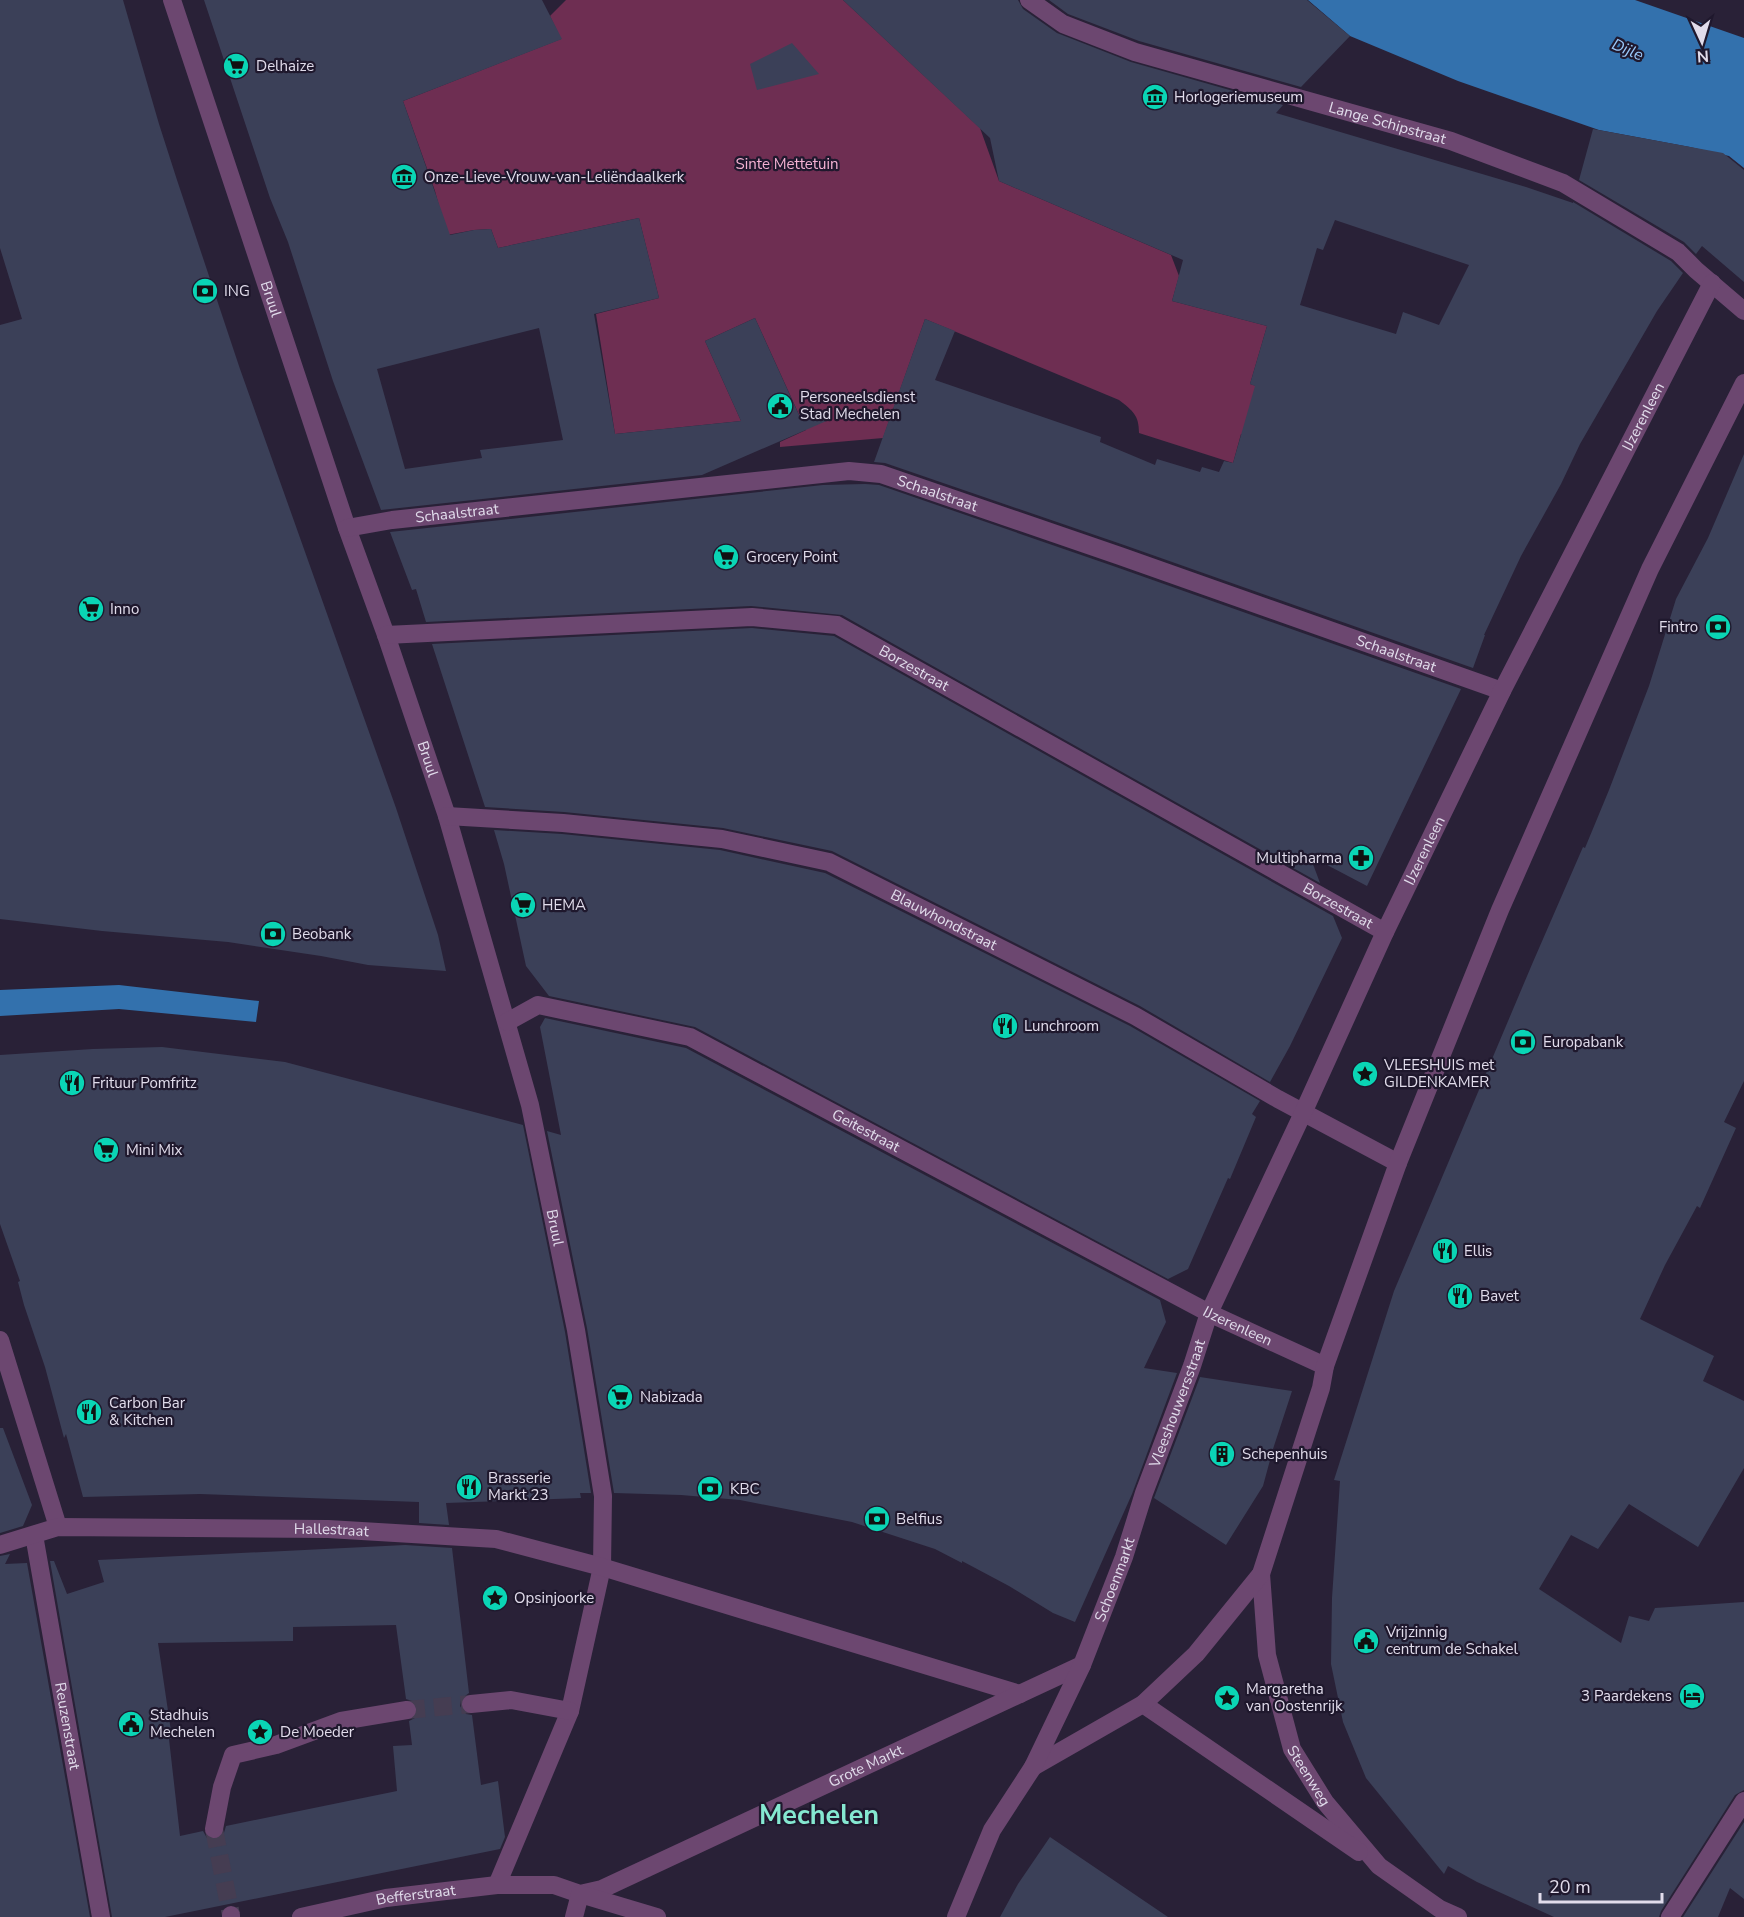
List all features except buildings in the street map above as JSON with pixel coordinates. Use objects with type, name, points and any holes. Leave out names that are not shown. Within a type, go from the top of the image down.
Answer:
[{"type":"street","name":"Bruul","points":[[172,0],[347,528],[447,816],[530,1105],[576,1330],[603,1496],[602,1567]]},
{"type":"street","name":"Lange Schipstraat","points":[[1029,0],[1063,24],[1135,52],[1451,141],[1563,183],[1678,252],[1712,283]]},
{"type":"street","points":[[1712,283],[1744,311]]},
{"type":"street","name":"IJzerenleen","points":[[1325,1366],[1209,1313],[1385,932],[1502,690],[1712,283]]},
{"type":"street","points":[[1325,1366],[1398,1163],[1500,910],[1645,580],[1744,383]]},
{"type":"street","name":"Schaalstraat","points":[[347,528],[404,519],[849,471],[881,474],[1502,690]]},
{"type":"street","name":"Borzestraat","points":[[386,635],[752,617],[837,625],[1385,932]]},
{"type":"street","name":"Blauwhondstraat","points":[[447,816],[563,823],[722,839],[829,862],[1135,1016],[1303,1113],[1398,1163]]},
{"type":"street","name":"Geitestraat","points":[[507,1022],[538,1005],[690,1037],[1209,1313]]},
{"type":"street","name":"Vleeshouwersstraat","points":[[1144,1493],[1192,1366],[1209,1313]]},
{"type":"street","points":[[0,1340],[58,1527]]},
{"type":"street","name":"Steenweg","points":[[1143,1704],[1196,1654],[1261,1574],[1321,1388],[1325,1366]]},
{"type":"street","name":"Schoenmarkt","points":[[1082,1665],[1124,1557],[1144,1493]]},
{"type":"street","name":"Hallestraat","points":[[0,1545],[58,1527],[328,1529],[496,1539],[602,1567]]},
{"type":"street","name":"Reuzenstraat","points":[[34,1535],[101,1917]]},
{"type":"street","points":[[657,1917],[554,1885],[497,1885],[570,1711],[602,1567],[1020,1694]]},
{"type":"street","name":"Steenweg","points":[[1261,1574],[1267,1655],[1292,1749],[1325,1802],[1379,1866],[1440,1909],[1458,1917]]},
{"type":"street","points":[[956,1917],[992,1830],[1033,1767],[1082,1665]]},
{"type":"street","name":"Grote Markt","points":[[580,1894],[602,1890],[1082,1665]]},
{"type":"street","points":[[471,1704],[511,1700],[570,1711]]},
{"type":"street","points":[[1033,1767],[1143,1704],[1379,1866]]},
{"type":"street","points":[[214,1829],[222,1787],[233,1755],[276,1745],[341,1721],[408,1710]]},
{"type":"street","points":[[1670,1917],[1744,1801]]},
{"type":"street","name":"Befferstraat","points":[[301,1917],[386,1899],[497,1885]]},
{"type":"street","points":[[574,1917],[580,1894]]},
{"type":"street","points":[[385,1917],[386,1899]]},
{"type":"green space","name":"Sinte Mettetuin","points":[[566,0],[843,0],[980,128],[999,181],[1171,255],[1179,276],[1172,301],[1267,326],[1250,384],[1276,392],[1262,440],[1241,434],[1233,463],[1139,433],[1138,422],[1134,414],[1119,400],[925,319],[883,438],[780,447],[780,442],[806,430],[755,318],[705,341],[741,421],[615,434],[596,314],[659,298],[639,218],[498,248],[491,229],[447,235],[435,191],[403,101],[561,39],[550,16]]},
{"type":"water","name":"Dijle","points":[[1308,0],[1635,0],[1744,38],[1744,168],[1729,156],[1599,130],[1458,81],[1350,36]]},
{"type":"water","points":[[119,985],[259,1001],[256,1022],[119,1009],[0,1016],[0,990]]},
{"type":"tunnel","points":[[407,1710],[471,1704]]},
{"type":"tunnel","points":[[214,1829],[231,1915]]},
{"type":"place","name":"Delhaize","points":[[236,66]]},
{"type":"place","name":"Horlogeriemuseum","points":[[1155,97]]},
{"type":"place","name":"Onze-Lieve-Vrouw-van-Leliëndaalkerk","points":[[404,177]]},
{"type":"place","name":"ING","points":[[205,291]]},
{"type":"place","name":"Personeelsdienst Stad Mechelen","points":[[780,406]]},
{"type":"place","name":"Grocery Point","points":[[726,557]]},
{"type":"place","name":"Inno","points":[[91,609]]},
{"type":"place","name":"Fintro","points":[[1718,627]]},
{"type":"place","name":"Multipharma","points":[[1361,858]]},
{"type":"place","name":"HEMA","points":[[523,905]]},
{"type":"place","name":"Beobank","points":[[273,934]]},
{"type":"place","name":"Lunchroom","points":[[1005,1026]]},
{"type":"place","name":"Europabank","points":[[1523,1042]]},
{"type":"place","name":"VLEESHUIS met GILDENKAMER","points":[[1365,1074]]},
{"type":"place","name":"Frituur Pomfritz","points":[[72,1083]]},
{"type":"place","name":"Mini Mix","points":[[106,1150]]},
{"type":"place","name":"Ellis","points":[[1445,1251]]},
{"type":"place","name":"Bavet","points":[[1460,1296]]},
{"type":"place","name":"Nabizada","points":[[620,1397]]},
{"type":"place","name":"Carbon Bar & Kitchen","points":[[89,1412]]},
{"type":"place","name":"Schepenhuis","points":[[1222,1454]]},
{"type":"place","name":"Brasserie Markt 23","points":[[469,1487]]},
{"type":"place","name":"KBC","points":[[710,1489]]},
{"type":"place","name":"Belfius","points":[[877,1519]]},
{"type":"place","name":"Opsinjoorke","points":[[495,1598]]},
{"type":"place","name":"Vrijzinnig centrum de Schakel","points":[[1366,1641]]},
{"type":"place","name":"3 Paardekens","points":[[1692,1696]]},
{"type":"place","name":"Margaretha van Oostenrijk","points":[[1227,1698]]},
{"type":"place","name":"Stadhuis Mechelen","points":[[131,1724]]},
{"type":"place","name":"De Moeder","points":[[260,1732]]},
{"type":"district","name":"Mechelen","points":[[819,1815]]}]
